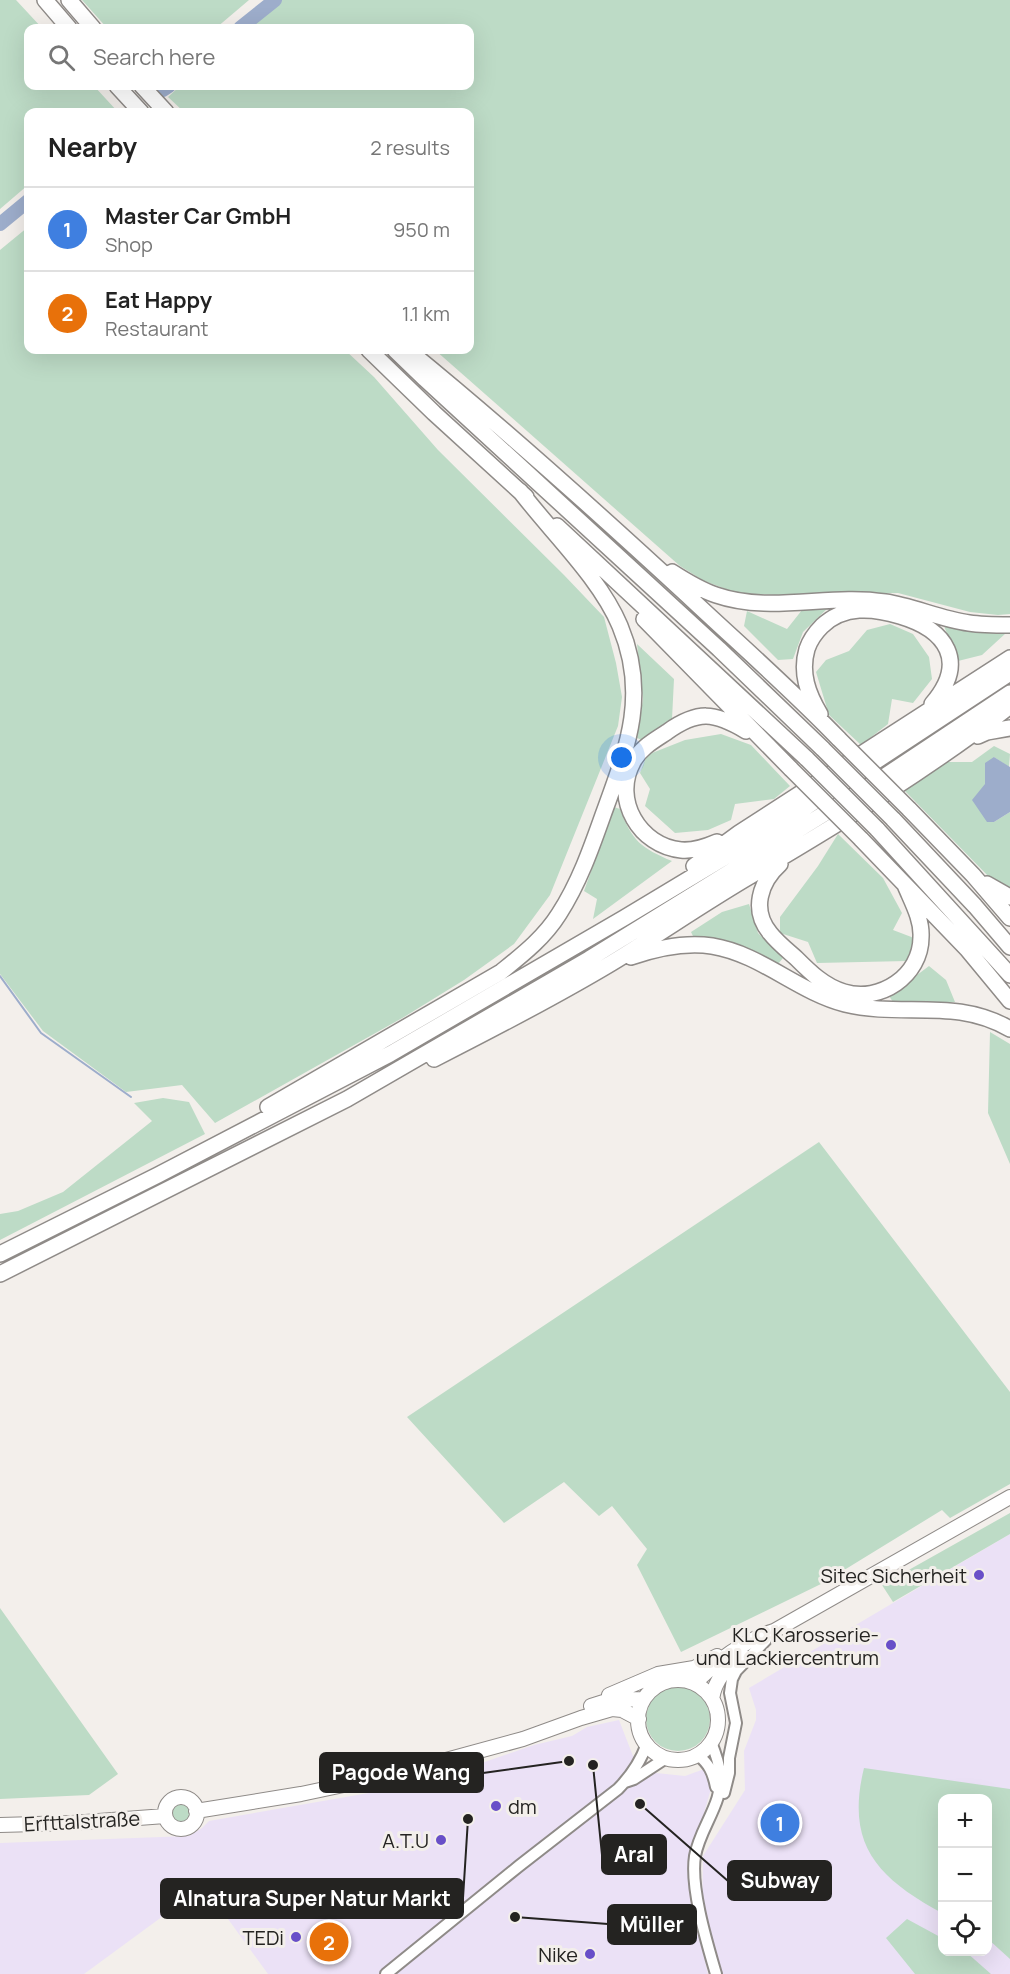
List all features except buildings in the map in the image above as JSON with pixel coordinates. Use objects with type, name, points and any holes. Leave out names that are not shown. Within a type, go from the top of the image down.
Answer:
[{"type":"highway","points":[[45,0],[66,24]]},
{"type":"highway","points":[[69,0],[90,24]]},
{"type":"highway","points":[[121,90],[137,108]]},
{"type":"highway","points":[[146,90],[162,108]]},
{"type":"highway","points":[[373,354],[807,759],[877,829],[1010,975]]},
{"type":"highway","points":[[399,354],[719,649],[823,749],[968,898],[1010,946]]},
{"type":"highway","points":[[413,354],[487,414],[635,547],[834,734],[973,875],[1010,918]]},
{"type":"highway","points":[[158,1175],[225,1132],[501,972],[534,944],[559,915],[579,878],[630,734],[635,690],[628,646],[610,605],[595,583],[520,491]]},
{"type":"highway","points":[[541,519],[645,619],[761,740],[861,839],[967,950],[1010,1001]]},
{"type":"highway","points":[[635,547],[691,584],[716,596],[771,604],[865,599],[913,608],[967,623],[1010,625]]},
{"type":"highway","points":[[834,734],[811,698],[805,681],[806,654],[808,645],[820,628],[832,618],[849,611],[874,610],[904,618],[925,625],[940,638],[950,661],[948,677],[942,693],[923,716]]},
{"type":"highway","points":[[624,918],[739,832],[923,716],[1010,658]]},
{"type":"highway","points":[[0,1254],[158,1175],[390,1054],[785,821],[1010,673]]},
{"type":"highway","points":[[347,1099],[619,940],[882,778],[1010,693]]},
{"type":"highway","points":[[0,1274],[347,1099],[422,1065],[506,1022],[609,964],[751,875],[796,850],[961,744],[1010,706]]},
{"type":"highway","points":[[739,832],[699,849],[671,848],[645,834],[633,820],[627,802],[626,785],[633,762],[645,746],[683,721],[694,717],[712,716],[729,721],[761,740]]},
{"type":"highway","points":[[961,744],[987,732],[1010,728]]},
{"type":"highway","points":[[796,850],[768,877],[759,899],[761,916],[771,935],[816,977],[844,992],[864,995],[884,990],[901,980],[913,966],[918,957],[921,936],[918,915],[905,885]]},
{"type":"highway","points":[[973,875],[1010,897]]},
{"type":"highway","points":[[609,964],[664,948],[713,946],[763,964],[803,987],[838,1002],[876,1009],[960,1011],[991,1020],[1010,1029]]},
{"type":"main road","points":[[712,1699],[718,1681],[730,1664],[741,1655],[1010,1497]]},
{"type":"main road","points":[[694,1683],[739,1648],[762,1635],[770,1636]]},
{"type":"main road","points":[[592,1705],[658,1674],[694,1668],[739,1648]]},
{"type":"main road","points":[[680,1680],[694,1683],[712,1699],[716,1706],[718,1721],[711,1742],[698,1755],[688,1759],[666,1758],[647,1744],[639,1728],[640,1707],[654,1689],[666,1682],[680,1680]]},
{"type":"main road","points":[[478,1750],[592,1705],[610,1700],[645,1699]]},
{"type":"main road","points":[[196,1811],[301,1794],[391,1775],[523,1738],[612,1709],[622,1710],[639,1719]]},
{"type":"main road","points":[[180,1797],[193,1803],[196,1811],[195,1821],[188,1828],[183,1829],[169,1825],[165,1816],[168,1803],[180,1797]]},
{"type":"main road","name":"Erfttalstraße","points":[[0,1825],[72,1823],[165,1816]]},
{"type":"street","points":[[709,1819],[719,1805],[729,1773],[729,1758],[736,1723],[730,1693],[732,1679],[736,1671],[770,1636]]},
{"type":"street","points":[[711,1742],[720,1772],[720,1789],[695,1856],[694,1870],[700,1913],[716,1974]]},
{"type":"street","points":[[625,1782],[642,1759],[647,1744]]},
{"type":"street","points":[[698,1755],[708,1763],[716,1787],[709,1819]]},
{"type":"street","points":[[386,1974],[625,1782],[634,1779],[666,1758]]},
{"type":"shaded area","points":[[1010,1534],[1010,1974],[719,1974],[702,1911],[703,1856],[745,1790],[744,1751],[756,1720],[756,1710],[749,1688]]},
{"type":"shaded area","points":[[619,1720],[633,1756],[656,1773],[685,1776],[707,1768],[712,1778],[701,1824],[691,1848],[690,1864],[700,1940],[708,1974],[268,1974],[204,1886],[84,1974],[0,1974],[0,1843],[189,1836],[209,1821],[386,1790],[473,1766],[534,1745],[572,1736],[587,1727]]},
{"type":"green space","points":[[0,0],[16,0],[38,24],[24,24],[24,90],[98,90],[114,108],[24,108],[24,188],[0,209]]},
{"type":"green space","points":[[82,0],[249,0],[221,24],[103,24]]},
{"type":"green space","points":[[278,0],[1010,0],[1010,614],[970,612],[898,593],[775,595],[737,593],[704,581],[680,566],[440,354],[474,354],[474,108],[180,108],[168,97],[176,90],[474,90],[474,24],[251,24]]},
{"type":"green space","points":[[24,230],[24,354],[349,354],[374,377],[438,450],[604,617],[616,663],[622,697],[618,726],[550,895],[514,944],[464,980],[404,1017],[215,1123],[182,1085],[126,1092],[43,1031],[0,974],[0,250]]},
{"type":"green space","points":[[829,607],[803,632],[793,659],[778,660],[744,626],[747,611],[787,629],[802,610]]},
{"type":"green space","points":[[890,624],[913,634],[929,657],[932,679],[913,703],[892,699],[888,724],[861,745],[829,715],[816,672],[826,660],[849,651],[867,630]]},
{"type":"green space","points":[[944,626],[1006,633],[982,655],[958,661]]},
{"type":"green space","points":[[637,644],[674,679],[672,719],[642,740],[637,738],[643,699]]},
{"type":"green space","points":[[721,734],[751,745],[790,786],[774,799],[735,804],[731,820],[708,830],[675,833],[645,806],[650,789],[640,773],[647,755],[685,740]]},
{"type":"green space","points":[[994,746],[1010,754],[1009,767],[994,757],[994,822],[1010,812],[1010,894],[992,880],[904,790],[947,762],[972,762]]},
{"type":"green space","points":[[614,807],[620,809],[629,829],[639,842],[652,852],[672,861],[593,919],[597,899],[584,891]]},
{"type":"green space","points":[[838,834],[883,878],[902,913],[893,930],[914,938],[907,961],[817,963],[808,942],[780,933],[780,917],[818,866]]},
{"type":"green space","points":[[749,904],[758,933],[783,958],[778,964],[729,944],[694,938],[691,932],[722,912]]},
{"type":"green space","points":[[929,966],[946,980],[955,1002],[893,1002],[889,996]]},
{"type":"green space","points":[[990,1032],[1010,1044],[1010,1164],[988,1113]]},
{"type":"green space","points":[[163,1098],[189,1102],[205,1134],[0,1240],[0,1214],[18,1211],[63,1192],[152,1121],[134,1103]]},
{"type":"green space","points":[[819,1142],[1010,1392],[1010,1484],[950,1518],[942,1510],[823,1583],[681,1652],[637,1565],[647,1549],[612,1506],[599,1516],[564,1482],[504,1523],[407,1417]]},
{"type":"green space","points":[[1010,1513],[1010,1534],[893,1602],[882,1585]]},
{"type":"green space","points":[[0,1608],[118,1774],[89,1795],[0,1799]]},
{"type":"green space","points":[[678,1687],[696,1693],[704,1701],[710,1719],[704,1737],[696,1745],[678,1751],[660,1745],[652,1737],[646,1719],[652,1701],[660,1693]]},
{"type":"green space","points":[[864,1768],[1010,1789],[1010,1959],[992,1943],[992,1794],[938,1794],[938,1911],[900,1886],[884,1872],[872,1856],[863,1838],[859,1818],[859,1795]]},
{"type":"green space","points":[[181,1802],[189,1805],[192,1813],[189,1821],[181,1824],[173,1821],[170,1813],[173,1805]]},
{"type":"green space","points":[[907,1919],[938,1936],[938,1956],[971,1956],[991,1974],[915,1974],[886,1938]]},
{"type":"water","points":[[994,757],[1010,767],[1010,812],[994,822],[987,822],[972,800],[985,784],[985,763]]},
{"type":"waterway","points":[[245,24],[275,0]]},
{"type":"waterway","points":[[0,224],[24,204]]},
{"type":"waterway","points":[[0,976],[41,1033],[131,1097]]},
{"type":"place","name":"Sitec Sicherheit","points":[[979,1575]]},
{"type":"place","name":"KLC Karosserie- und Lackiercentrum","points":[[891,1645]]},
{"type":"place","name":"Pagode Wang","points":[[569,1761]]},
{"type":"place","name":"Aral","points":[[593,1765]]},
{"type":"place","name":"Subway","points":[[640,1804]]},
{"type":"place","name":"dm","points":[[496,1806]]},
{"type":"place","name":"Alnatura Super Natur Markt","points":[[468,1819]]},
{"type":"place","name":"Master Car GmbH","points":[[780,1823]]},
{"type":"place","name":"A.T.U","points":[[441,1840]]},
{"type":"place","name":"Müller","points":[[515,1917]]},
{"type":"place","name":"TEDi","points":[[296,1937]]},
{"type":"place","name":"Eat Happy","points":[[329,1942]]},
{"type":"place","name":"Nike","points":[[590,1954]]}]
